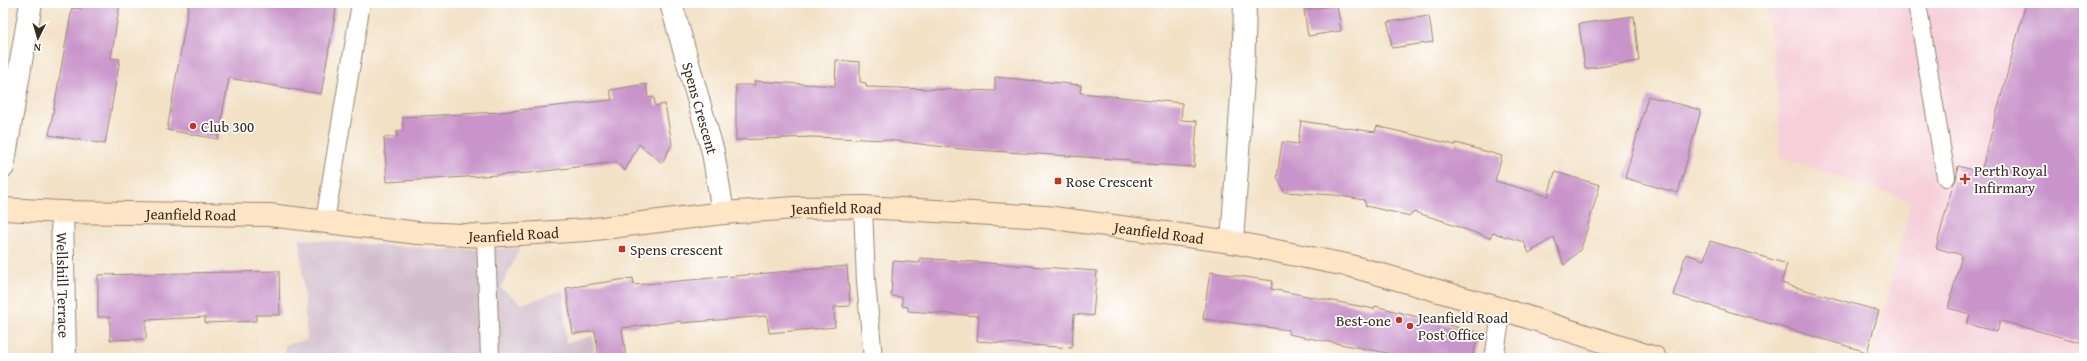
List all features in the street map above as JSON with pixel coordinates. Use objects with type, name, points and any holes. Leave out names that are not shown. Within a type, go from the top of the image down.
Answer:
[{"type":"street","points":[[3,167],[31,3]]},
{"type":"street","name":"Spens Crescent","points":[[671,3],[713,152],[723,213]]},
{"type":"street","points":[[1232,242],[1243,79],[1245,3]]},
{"type":"street","name":"Jeanfield Road","points":[[3,210],[269,215],[418,233],[486,236],[587,230],[723,213],[795,208],[863,207],[1046,217],[1232,242],[1351,266],[1502,309],[1655,358]]},
{"type":"street","name":"Wellshill Terrace","points":[[62,212],[65,358]]},
{"type":"lane","points":[[325,221],[361,3]]},
{"type":"lane","points":[[1917,3],[1946,177]]},
{"type":"lane","points":[[863,207],[866,282],[873,358]]},
{"type":"lane","points":[[486,236],[490,358]]},
{"type":"lane","points":[[1494,358],[1502,309]]},
{"type":"shaded area","name":"Perth Royal Infirmary","points":[[1765,3],[2084,3],[2084,358],[1873,358],[1911,201],[1780,157],[1777,79]]},
{"type":"shaded area","points":[[300,239],[448,250],[520,248],[501,288],[522,304],[563,290],[566,343],[593,336],[595,358],[285,358],[285,345],[307,340]]},
{"type":"building","points":[[82,3],[120,3],[111,58],[120,59],[105,144],[49,135],[72,8],[81,9]]},
{"type":"building","points":[[189,3],[337,3],[321,94],[229,78],[218,139],[167,130]]},
{"type":"building","points":[[2026,3],[2084,3],[2084,343],[2000,321],[1997,332],[1967,324],[1970,314],[1948,308],[1962,255],[1936,248],[1953,185],[1956,180],[1958,166],[1981,172]]},
{"type":"building","points":[[1337,5],[1341,31],[1308,36],[1304,10]]},
{"type":"building","points":[[1429,16],[1433,42],[1392,48],[1388,22]]},
{"type":"building","points":[[1634,16],[1639,61],[1585,69],[1579,24]]},
{"type":"building","points":[[836,60],[860,62],[860,82],[866,83],[866,87],[995,91],[995,77],[1081,85],[1080,93],[1182,103],[1181,120],[1197,121],[1194,167],[1130,163],[1130,160],[961,149],[888,140],[812,137],[736,140],[736,85],[755,85],[754,81],[835,86]]},
{"type":"building","points":[[646,84],[648,98],[654,97],[655,106],[665,104],[672,144],[662,163],[639,144],[625,171],[617,162],[529,173],[387,182],[384,137],[397,137],[397,131],[403,131],[403,117],[500,112],[612,100],[610,90]]},
{"type":"building","points":[[1648,96],[1701,110],[1678,193],[1625,178]]},
{"type":"building","points":[[1301,121],[1375,132],[1377,126],[1455,145],[1456,143],[1502,156],[1495,181],[1548,196],[1555,172],[1600,185],[1581,249],[1564,265],[1554,237],[1529,253],[1524,242],[1493,233],[1490,238],[1414,212],[1410,216],[1366,206],[1364,200],[1335,195],[1284,192],[1277,177],[1282,142],[1298,144]]},
{"type":"building","points":[[1710,241],[1787,264],[1781,283],[1879,311],[1867,352],[1673,295],[1686,254],[1704,260]]},
{"type":"building","points":[[920,258],[1097,271],[1093,316],[1074,314],[1072,348],[977,341],[979,316],[908,311],[908,307],[902,306],[902,297],[891,296],[893,261],[920,263]]},
{"type":"building","points":[[847,266],[850,306],[834,307],[835,327],[769,333],[767,316],[681,323],[681,321],[622,328],[626,358],[599,358],[595,331],[573,334],[566,288],[633,278],[634,285]]},
{"type":"building","points":[[279,271],[280,315],[256,315],[256,321],[205,323],[205,317],[146,320],[146,339],[110,340],[110,317],[98,317],[98,275]]},
{"type":"building","points":[[1210,272],[1273,281],[1271,289],[1374,309],[1375,306],[1479,333],[1472,358],[1386,358],[1387,353],[1288,334],[1289,330],[1203,319]]},
{"type":"place","name":"Club 300","points":[[193,126]]},
{"type":"place","name":"Perth Royal Infirmary","points":[[1965,179]]},
{"type":"place","name":"Rose Crescent","points":[[1058,181]]},
{"type":"place","name":"Spens crescent","points":[[622,249]]},
{"type":"place","name":"Best-one","points":[[1399,320]]},
{"type":"place","name":"Jeanfield Road Post Office","points":[[1410,326]]}]
